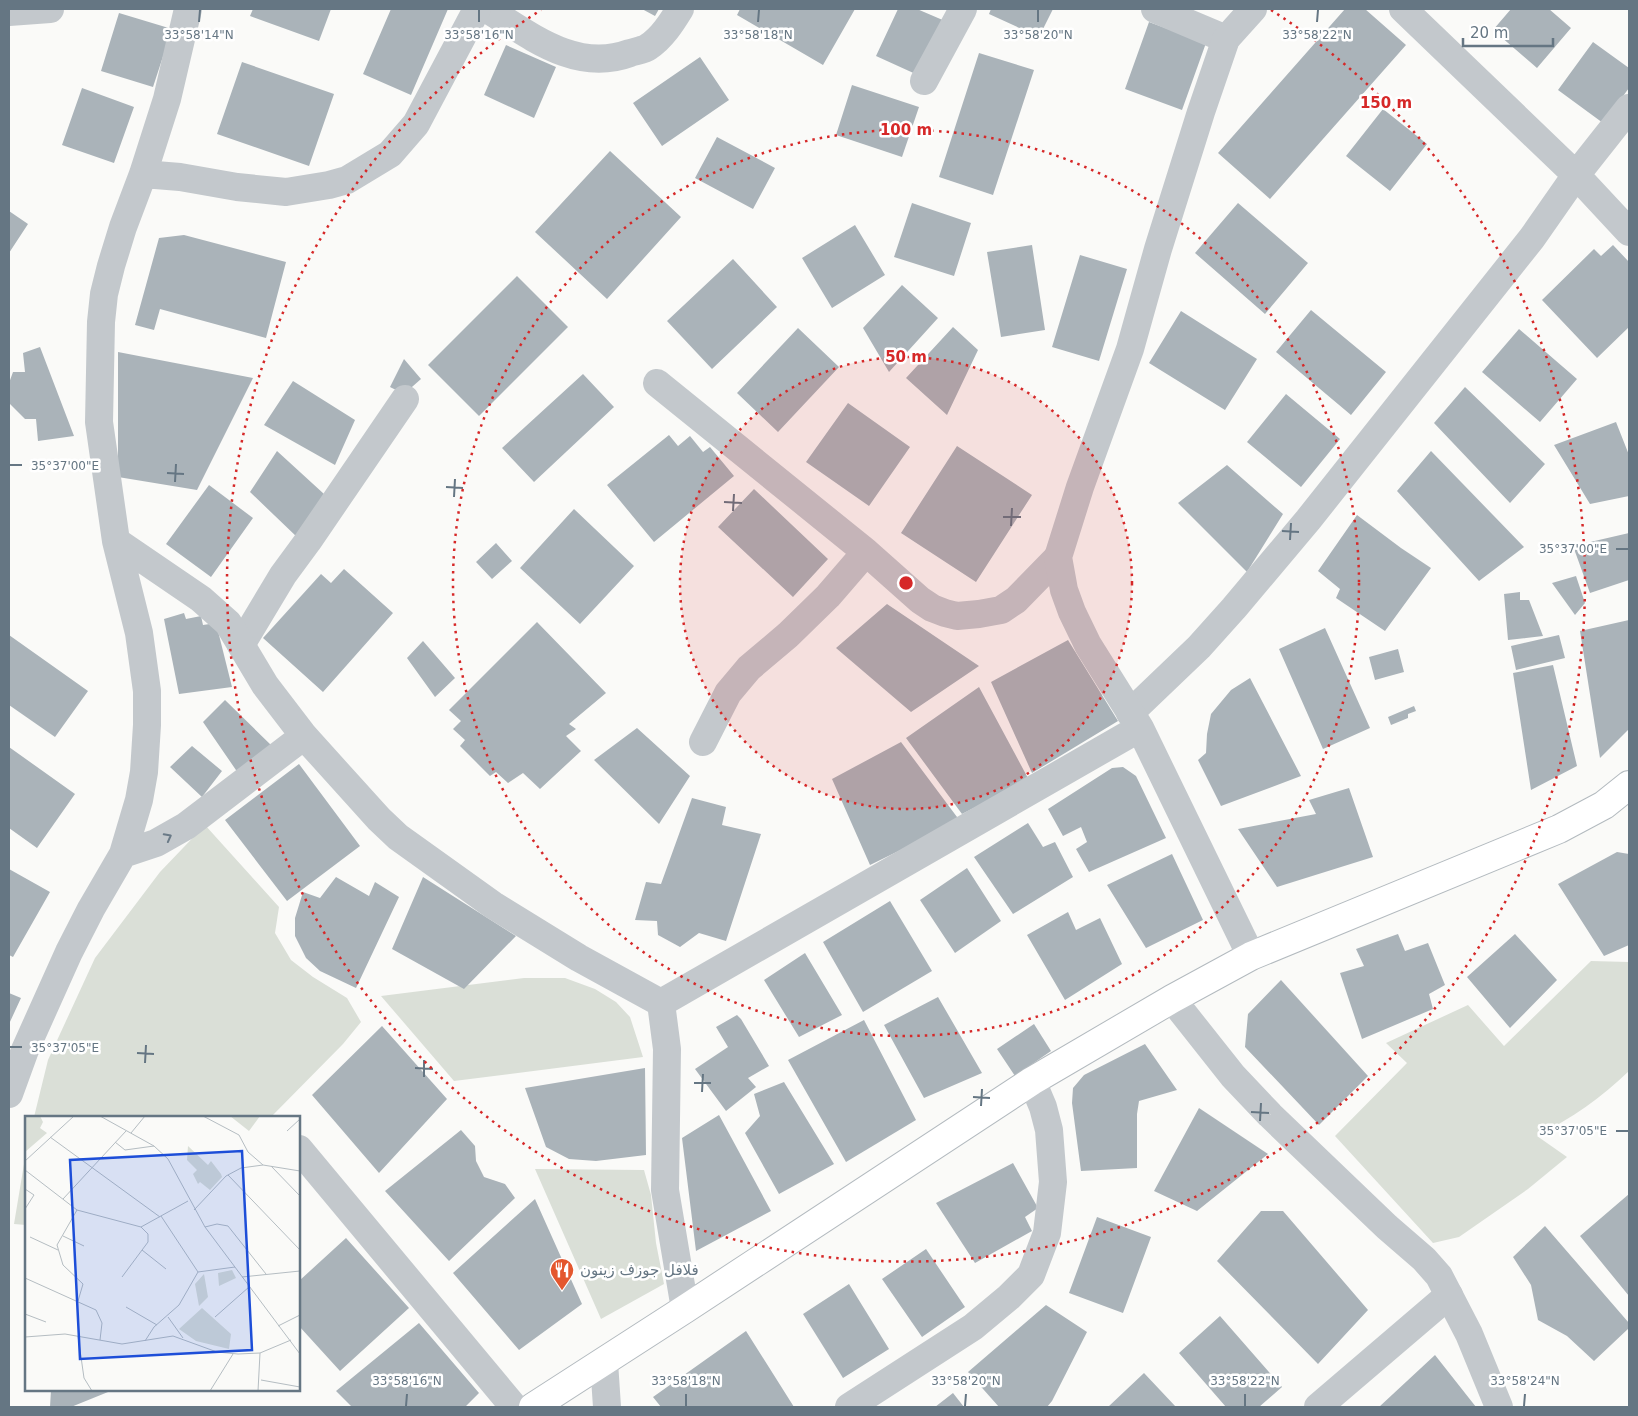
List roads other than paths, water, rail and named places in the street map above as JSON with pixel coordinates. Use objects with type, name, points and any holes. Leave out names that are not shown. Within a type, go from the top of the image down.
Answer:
[{"type":"main road","points":[[534,1407],[685,1310],[1032,1081],[1172,999],[1251,956],[1559,829],[1604,805],[1629,785]]},
{"type":"street","points":[[9,12],[50,9]]},
{"type":"street","points":[[9,1094],[25,1050],[69,952],[123,854],[139,800],[144,772],[147,691],[139,633],[116,542],[99,422],[101,322],[104,294],[111,266],[167,99],[188,9]]},
{"type":"street","points":[[143,174],[180,177],[286,192],[347,180],[390,154],[416,124],[477,9]]},
{"type":"street","points":[[487,9],[554,49],[588,59],[617,58],[648,47],[668,27],[680,9]]},
{"type":"street","points":[[924,81],[963,9]]},
{"type":"street","points":[[1155,9],[1226,39]]},
{"type":"street","points":[[657,383],[866,552],[920,600],[932,608],[957,616],[1001,610],[1016,600],[1058,557],[1080,487],[1130,348],[1158,249],[1226,39],[1253,9]]},
{"type":"street","points":[[1403,9],[1576,175],[1629,232]]},
{"type":"street","points":[[661,1003],[1135,721],[1308,520],[1532,238],[1576,175],[1629,108]]},
{"type":"street","points":[[241,645],[283,575],[405,399]]},
{"type":"street","points":[[116,542],[201,599],[228,623],[265,685],[304,736],[398,837],[493,905],[579,958],[661,1003]]},
{"type":"street","points":[[703,742],[728,693],[749,668],[788,635],[828,596],[866,552]]},
{"type":"street","points":[[1058,557],[1064,590],[1072,612],[1088,645],[1135,721],[1251,956]]},
{"type":"street","points":[[123,854],[156,843],[186,826],[304,736]]},
{"type":"street","points":[[1172,999],[1233,1076],[1387,1227],[1424,1259],[1439,1276],[1469,1334],[1499,1407]]},
{"type":"street","points":[[661,1003],[668,1049],[665,1190],[685,1310]]},
{"type":"street","points":[[849,1407],[973,1327],[1009,1297],[1031,1275],[1047,1233],[1053,1182],[1049,1130],[1043,1107],[1032,1081]]},
{"type":"street","points":[[300,1150],[514,1407]]},
{"type":"street","points":[[1318,1407],[1449,1295]]},
{"type":"street","points":[[604,1362],[607,1407]]},
{"type":"place","name":"فلافل جوزف زينون","points":[[562,1291]]}]
